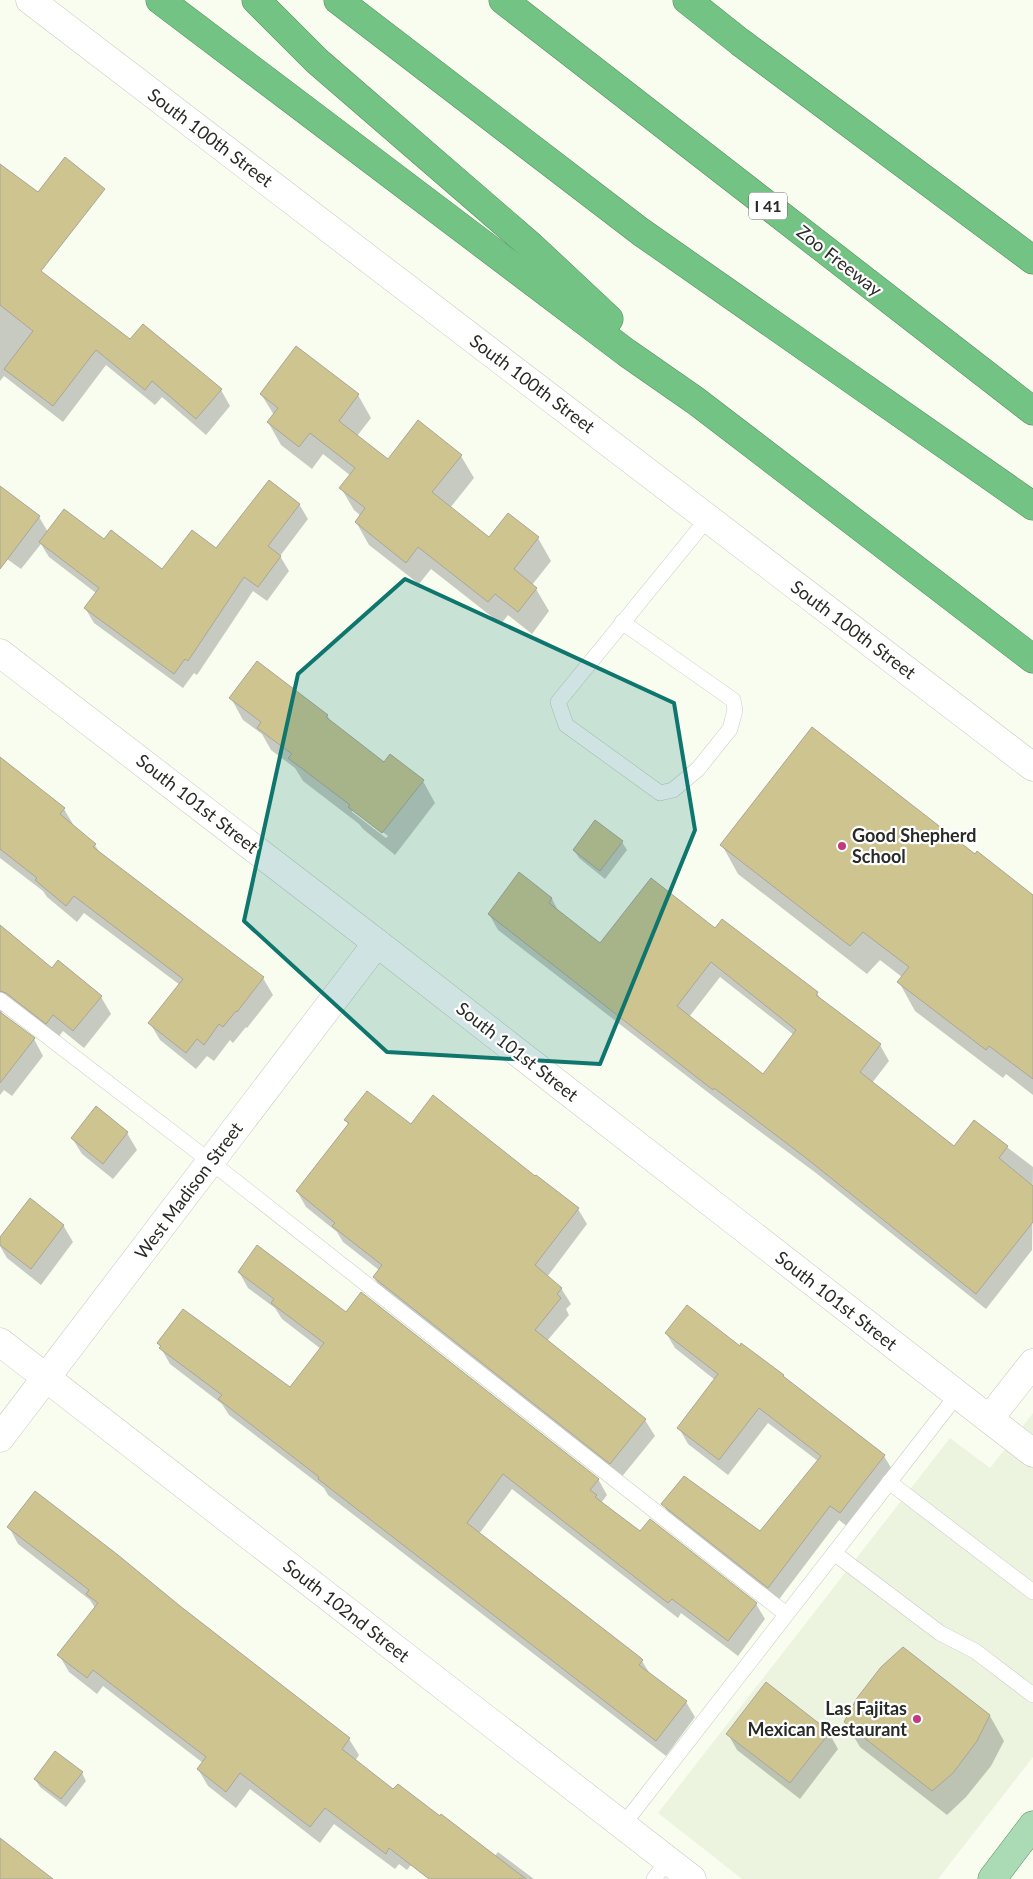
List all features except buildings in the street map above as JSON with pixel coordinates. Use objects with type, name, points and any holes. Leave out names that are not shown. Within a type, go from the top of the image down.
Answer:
[{"type":"highway","points":[[160,0],[627,353],[696,401],[1033,658]]},
{"type":"highway","points":[[256,0],[317,61],[530,246],[696,401]]},
{"type":"highway","points":[[338,0],[641,232],[1033,506]]},
{"type":"highway","name":"Zoo Freeway","points":[[502,0],[1033,412]]},
{"type":"highway","points":[[687,0],[740,42],[1033,260]]},
{"type":"main road","points":[[992,1879],[1033,1825]]},
{"type":"street","name":"South 100th Street","points":[[30,0],[1033,768]]},
{"type":"street","name":"South 101st Street","points":[[0,653],[378,943],[1033,1453]]},
{"type":"street","name":"West Madison Street","points":[[0,1438],[378,943]]},
{"type":"street","name":"South 102nd Street","points":[[0,1342],[623,1825],[661,1870],[692,1879]]},
{"type":"street","points":[[989,1419],[1033,1363]]},
{"type":"lane","points":[[622,622],[733,700],[735,710],[730,729],[698,769],[673,790],[660,793],[566,725],[558,702],[622,622],[708,518]]},
{"type":"lane","points":[[0,1000],[211,1162],[786,1614]]},
{"type":"lane","points":[[623,1825],[957,1395]]},
{"type":"lane","points":[[888,1482],[1033,1592]]},
{"type":"lane","points":[[834,1553],[940,1633],[975,1651],[1031,1689]]},
{"type":"highlighted area","points":[[405,579],[674,703],[695,830],[600,1064],[387,1052],[244,921],[298,674]]},
{"type":"shaded area","points":[[1033,1413],[1033,1757],[938,1879],[742,1879],[658,1813],[950,1438],[990,1468]]},
{"type":"place","name":"Good Shepherd School","points":[[842,846]]},
{"type":"place","name":"Las Fajitas Mexican Restaurant","points":[[917,1719]]}]
